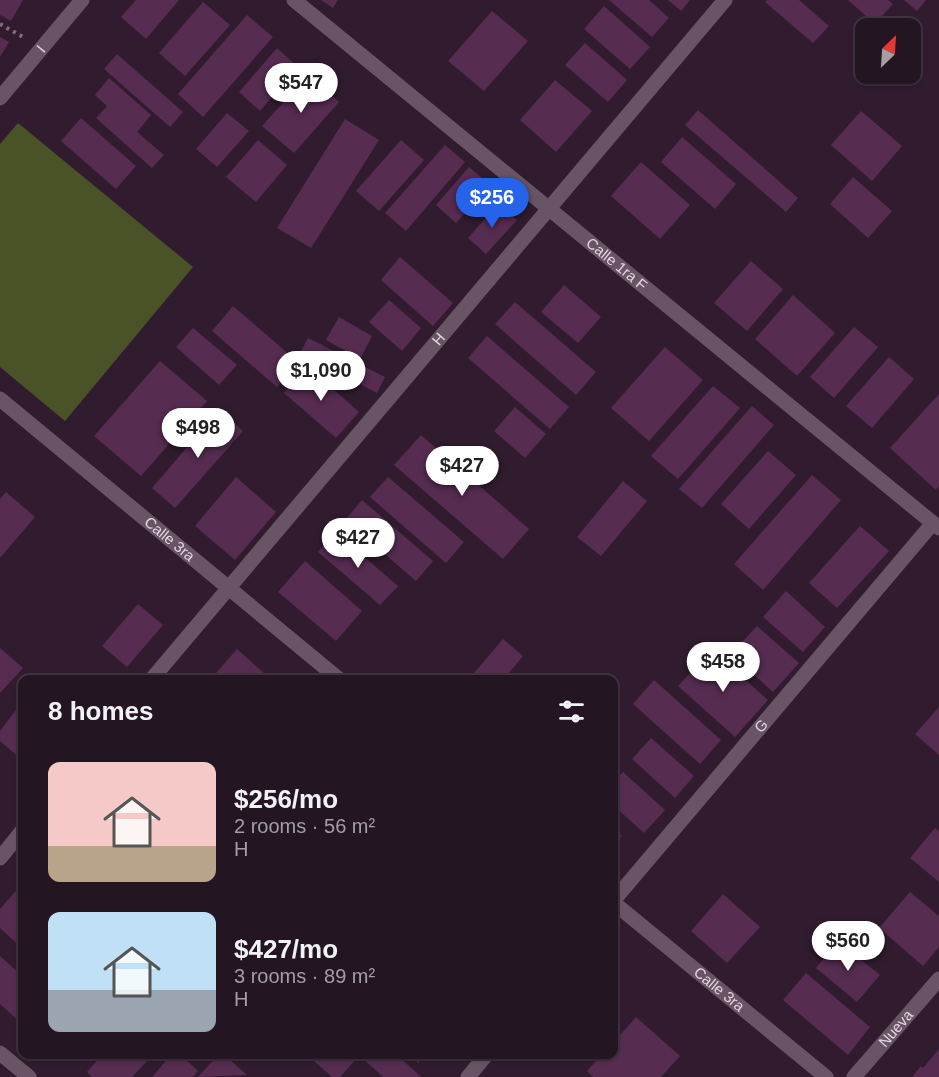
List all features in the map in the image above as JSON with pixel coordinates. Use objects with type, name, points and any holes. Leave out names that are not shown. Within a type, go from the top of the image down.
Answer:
[{"type":"street","name":"I","points":[[0,98],[82,0]]},
{"type":"street","name":"Calle 1ra F","points":[[294,0],[936,525]]},
{"type":"street","name":"H","points":[[155,675],[725,0]]},
{"type":"street","name":"Calle 3ra","points":[[0,399],[334,675]]},
{"type":"street","name":"G","points":[[618,897],[936,525]]},
{"type":"street","points":[[0,858],[18,836]]},
{"type":"street","name":"Calle 3ra","points":[[618,905],[826,1077]]},
{"type":"street","name":"Nueva","points":[[854,1077],[939,979]]},
{"type":"street","points":[[0,1053],[28,1077]]},
{"type":"street","points":[[468,1077],[483,1059]]},
{"type":"green space","points":[[18,123],[193,267],[65,421],[0,367],[0,144]]},
{"type":"building","points":[[0,0],[23,0],[11,21],[0,15]]},
{"type":"building","points":[[136,0],[179,0],[146,39],[121,17]]},
{"type":"building","points":[[321,0],[338,0],[333,8]]},
{"type":"building","points":[[609,0],[649,0],[669,18],[652,37]]},
{"type":"building","points":[[668,0],[690,0],[681,11]]},
{"type":"building","points":[[767,0],[799,0],[829,26],[813,43],[765,2]]},
{"type":"building","points":[[848,0],[888,0],[893,4],[880,18],[868,18]]},
{"type":"building","points":[[904,0],[926,0],[917,11]]},
{"type":"building","points":[[203,2],[230,25],[185,76],[159,53]]},
{"type":"building","points":[[604,6],[650,47],[630,69],[584,29]]},
{"type":"building","points":[[492,11],[528,41],[484,91],[448,61]]},
{"type":"building","points":[[247,15],[273,37],[203,117],[178,94]]},
{"type":"building","points":[[0,37],[9,42],[0,57]]},
{"type":"building","points":[[585,43],[627,80],[608,102],[565,65]]},
{"type":"building","points":[[277,48],[298,67],[260,111],[239,92]]},
{"type":"building","points":[[117,54],[183,112],[170,127],[104,69]]},
{"type":"building","points":[[308,75],[339,102],[294,153],[262,126]]},
{"type":"building","points":[[109,78],[151,115],[137,132],[164,155],[152,168],[96,118],[107,106],[95,95]]},
{"type":"building","points":[[555,80],[592,111],[556,152],[520,120]]},
{"type":"building","points":[[698,110],[798,198],[786,212],[685,125]]},
{"type":"building","points":[[861,111],[902,146],[872,181],[831,145]]},
{"type":"building","points":[[227,113],[249,131],[217,167],[196,149]]},
{"type":"building","points":[[81,118],[136,166],[116,189],[61,141]]},
{"type":"building","points":[[345,119],[379,140],[311,248],[277,228]]},
{"type":"building","points":[[682,137],[736,184],[715,209],[661,162]]},
{"type":"building","points":[[258,140],[287,165],[256,202],[226,177]]},
{"type":"building","points":[[401,140],[424,160],[379,211],[356,191]]},
{"type":"building","points":[[445,145],[465,162],[406,231],[385,213]]},
{"type":"building","points":[[641,162],[690,205],[660,239],[611,196]]},
{"type":"building","points":[[469,167],[490,185],[456,223],[436,205]]},
{"type":"building","points":[[853,177],[892,211],[868,238],[830,204]]},
{"type":"building","points":[[498,204],[517,220],[486,254],[468,238]]},
{"type":"building","points":[[400,257],[453,303],[433,326],[381,280]]},
{"type":"building","points":[[751,261],[783,289],[747,331],[714,303]]},
{"type":"building","points":[[564,285],[601,317],[578,343],[541,312]]},
{"type":"building","points":[[793,295],[835,333],[797,376],[755,339]]},
{"type":"building","points":[[389,300],[421,328],[402,351],[369,322]]},
{"type":"building","points":[[515,302],[596,372],[576,395],[495,324]]},
{"type":"building","points":[[233,306],[298,362],[277,387],[212,331]]},
{"type":"building","points":[[339,317],[372,336],[360,359],[326,340]]},
{"type":"building","points":[[854,327],[878,347],[834,398],[810,377]]},
{"type":"building","points":[[193,328],[237,365],[219,385],[176,347]]},
{"type":"building","points":[[487,336],[569,407],[550,429],[468,358]]},
{"type":"building","points":[[308,338],[385,377],[377,393],[300,353]]},
{"type":"building","points":[[665,347],[703,380],[649,441],[611,408]]},
{"type":"building","points":[[889,357],[914,379],[872,428],[846,406]]},
{"type":"building","points":[[160,361],[207,401],[141,476],[94,436]]},
{"type":"building","points":[[307,366],[359,412],[336,438],[284,393]]},
{"type":"building","points":[[713,386],[740,408],[678,479],[651,456]]},
{"type":"building","points":[[939,394],[939,486],[936,490],[890,448]]},
{"type":"building","points":[[752,406],[774,425],[702,508],[679,489]]},
{"type":"building","points":[[515,407],[546,434],[525,458],[494,431]]},
{"type":"building","points":[[219,410],[243,431],[175,508],[152,488]]},
{"type":"building","points":[[421,435],[529,529],[503,559],[394,465]]},
{"type":"building","points":[[768,451],[796,475],[749,529],[721,504]]},
{"type":"building","points":[[812,475],[841,500],[763,590],[734,564]]},
{"type":"building","points":[[236,477],[276,512],[235,560],[195,526]]},
{"type":"building","points":[[388,477],[464,542],[446,563],[370,497]]},
{"type":"building","points":[[623,481],[647,501],[601,556],[577,537]]},
{"type":"building","points":[[6,492],[35,517],[0,558],[0,499]]},
{"type":"building","points":[[362,500],[433,561],[416,581],[345,520]]},
{"type":"building","points":[[860,526],[889,551],[837,608],[809,583]]},
{"type":"building","points":[[335,532],[398,586],[380,605],[318,552]]},
{"type":"building","points":[[305,561],[362,611],[336,641],[278,592]]},
{"type":"building","points":[[786,591],[825,627],[803,652],[763,617]]},
{"type":"building","points":[[138,604],[163,625],[127,667],[102,646]]},
{"type":"building","points":[[757,626],[799,663],[773,692],[731,654]]},
{"type":"building","points":[[503,639],[523,656],[507,675],[472,675]]},
{"type":"building","points":[[0,648],[23,668],[0,693]]},
{"type":"building","points":[[237,649],[266,675],[214,675]]},
{"type":"building","points":[[712,650],[768,700],[735,737],[678,686]]},
{"type":"building","points":[[654,680],[721,740],[700,764],[633,704]]},
{"type":"building","points":[[18,707],[18,757],[0,741],[0,731]]},
{"type":"building","points":[[939,707],[939,755],[915,734]]},
{"type":"building","points":[[651,738],[694,776],[675,798],[632,759]]},
{"type":"building","points":[[623,772],[665,810],[644,833],[618,810],[618,778]]},
{"type":"building","points":[[935,828],[939,831],[939,882],[910,858]]},
{"type":"building","points":[[18,889],[18,944],[0,928],[0,909]]},
{"type":"building","points":[[910,892],[939,916],[939,947],[923,966],[879,928]]},
{"type":"building","points":[[723,894],[760,927],[727,963],[691,931]]},
{"type":"building","points":[[838,941],[880,975],[857,1002],[816,968]]},
{"type":"building","points":[[0,956],[18,972],[18,1020],[0,1004]]},
{"type":"building","points":[[806,973],[870,1027],[848,1055],[783,1000]]},
{"type":"building","points":[[636,1017],[680,1056],[661,1077],[593,1077],[587,1071],[598,1059],[618,1059],[618,1037]]},
{"type":"building","points":[[939,1049],[939,1077],[912,1077],[921,1066],[923,1068]]},
{"type":"building","points":[[99,1059],[148,1060],[132,1077],[92,1077],[87,1072]]},
{"type":"building","points":[[168,1059],[185,1059],[198,1071],[193,1077],[152,1077]]},
{"type":"building","points":[[214,1059],[229,1059],[247,1075],[198,1077]]},
{"type":"building","points":[[312,1059],[356,1059],[340,1077],[332,1077]]},
{"type":"building","points":[[363,1059],[401,1059],[421,1077],[383,1077]]}]
